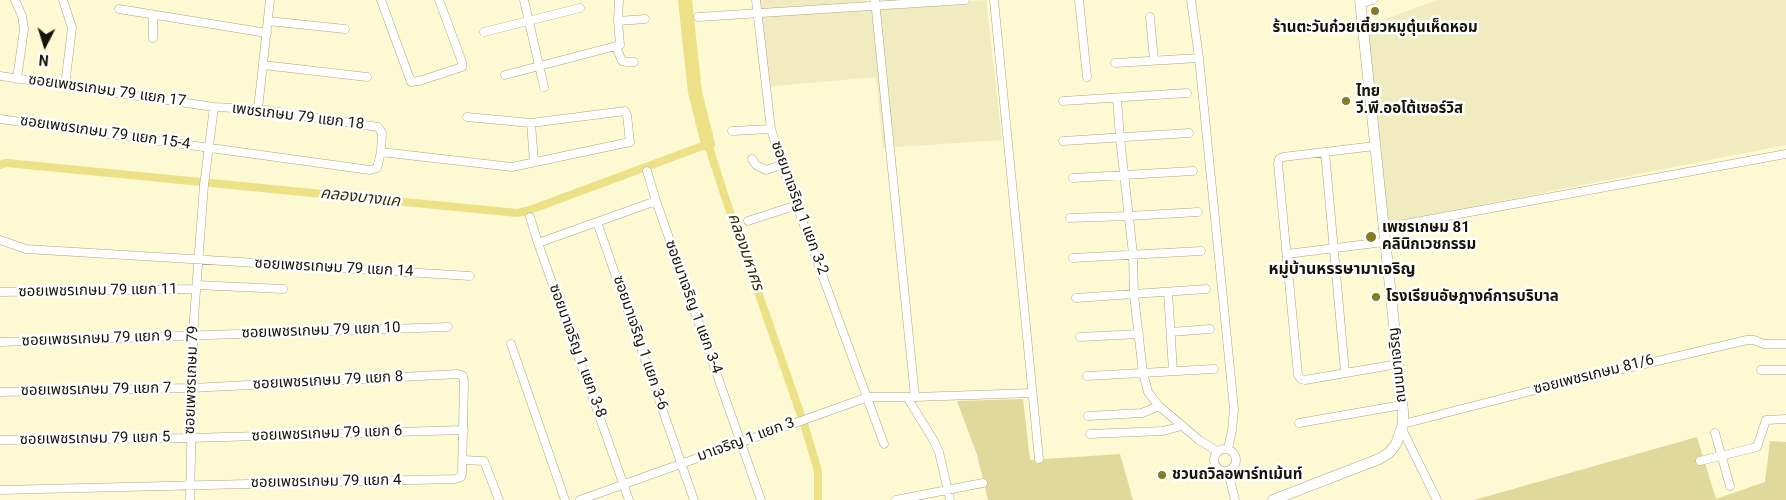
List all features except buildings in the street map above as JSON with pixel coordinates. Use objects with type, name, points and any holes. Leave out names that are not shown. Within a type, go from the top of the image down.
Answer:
[{"type":"main road","name":"ถนนมาเจริญ","points":[[1360,2],[1398,364],[1402,426]]},
{"type":"main road","points":[[1273,500],[1379,459],[1389,453],[1396,444],[1402,426]]},
{"type":"street","points":[[15,0],[22,16],[24,29],[17,79]]},
{"type":"street","points":[[63,0],[72,28],[65,85]]},
{"type":"street","points":[[258,109],[270,0]]},
{"type":"street","points":[[381,0],[411,82],[462,67],[462,62],[439,0]]},
{"type":"street","points":[[524,0],[544,87]]},
{"type":"street","points":[[506,75],[620,45],[619,0]]},
{"type":"street","name":"ซอยมาเจริญ 1 แยก 3-2","points":[[756,0],[771,129],[782,165],[884,444]]},
{"type":"street","points":[[698,17],[875,3],[964,0]]},
{"type":"street","points":[[994,0],[1039,459]]},
{"type":"street","points":[[1079,0],[1087,77]]},
{"type":"street","points":[[1191,0],[1234,409],[1228,449]]},
{"type":"street","points":[[1360,2],[1373,0]]},
{"type":"street","points":[[875,3],[911,397],[939,452],[950,500]]},
{"type":"street","points":[[484,32],[580,8]]},
{"type":"street","points":[[120,9],[267,33]]},
{"type":"street","points":[[153,15],[154,38]]},
{"type":"street","points":[[1150,18],[1154,60]]},
{"type":"street","points":[[618,21],[645,19]]},
{"type":"street","points":[[268,21],[345,29]]},
{"type":"street","points":[[616,47],[622,61],[634,62]]},
{"type":"street","points":[[1115,63],[1198,58]]},
{"type":"street","points":[[263,65],[367,77]]},
{"type":"street","name":"ซอยเพชรเกษม 79 แยก 17","points":[[0,76],[214,107]]},
{"type":"street","points":[[1063,101],[1187,93]]},
{"type":"street","points":[[1117,98],[1133,254],[1134,294],[1143,373],[1148,392],[1159,406],[1182,426],[1217,452]]},
{"type":"street","points":[[210,148],[214,107]]},
{"type":"street","name":"เพชรเกษม 79 แยก 18","points":[[214,107],[258,109],[378,127],[381,130],[381,152]]},
{"type":"street","points":[[381,152],[512,167],[630,142],[625,111],[531,123],[467,117]]},
{"type":"street","name":"ซอยเพชรเกษม 79 แยก 15-4","points":[[0,119],[370,170],[377,168],[381,152]]},
{"type":"street","points":[[531,123],[534,162]]},
{"type":"street","points":[[732,131],[771,129]]},
{"type":"street","points":[[1064,141],[1189,133]]},
{"type":"street","points":[[1375,146],[1279,159],[1278,169],[1298,375],[1301,379],[1305,380],[1398,364]]},
{"type":"street","name":"ซอยเพชรเกษม 79","points":[[190,500],[190,438],[196,287],[205,175],[210,148]]},
{"type":"street","points":[[1325,152],[1345,372]]},
{"type":"street","points":[[1383,228],[1786,154]]},
{"type":"street","points":[[752,159],[762,169],[782,165]]},
{"type":"street","name":"ซอยมาเจริญ 1 แยก 3-4","points":[[646,171],[762,500]]},
{"type":"street","points":[[1073,178],[1193,171]]},
{"type":"street","points":[[538,243],[656,201]]},
{"type":"street","points":[[748,221],[798,205]]},
{"type":"street","points":[[1070,218],[1198,212]]},
{"type":"street","name":"ซอยมาเจริญ 1 แยก 3-8","points":[[530,217],[625,484],[629,500]]},
{"type":"street","name":"ซอยมาเจริญ 1 แยก 3-6","points":[[597,222],[694,500]]},
{"type":"street","name":"ซอยเพชรเกษม 79 แยก 14","points":[[0,240],[26,249],[470,276]]},
{"type":"street","points":[[1287,254],[1384,242]]},
{"type":"street","points":[[1073,258],[1201,250]]},
{"type":"street","name":"ซอยเพชรเกษม 79 แยก 11","points":[[0,292],[196,287],[283,289]]},
{"type":"street","points":[[1076,298],[1206,289]]},
{"type":"street","points":[[1168,292],[1173,371]]},
{"type":"street","name":"ซอยเพชรเกษม 79 แยก 10","points":[[194,336],[448,327]]},
{"type":"street","points":[[1171,332],[1210,329]]},
{"type":"street","points":[[1080,337],[1139,334]]},
{"type":"street","name":"ซอยเพชรเกษม 79 แยก 9","points":[[0,342],[194,336]]},
{"type":"street","name":"ซอยเพชรเกษม 81/6","points":[[1402,426],[1565,382],[1747,340],[1754,340],[1764,344],[1786,344]]},
{"type":"street","points":[[511,344],[566,500]]},
{"type":"street","points":[[1087,376],[1214,369]]},
{"type":"street","points":[[1762,370],[1786,370]]},
{"type":"street","name":"ซอยเพชรเกษม 79 แยก 8","points":[[192,388],[458,374],[463,376],[464,381],[464,430]]},
{"type":"street","name":"ซอยเพชรเกษม 79 แยก 7","points":[[0,392],[192,388]]},
{"type":"street","name":"มาเจริญ 1 แยก 3","points":[[580,500],[868,397],[1032,393]]},
{"type":"street","points":[[1299,423],[1402,405]]},
{"type":"street","points":[[1088,416],[1142,413],[1159,406]]},
{"type":"street","points":[[1700,460],[1757,447],[1766,420],[1786,419]]},
{"type":"street","points":[[1090,434],[1163,431],[1182,426]]},
{"type":"street","points":[[1402,426],[1437,500]]},
{"type":"street","points":[[464,430],[463,460],[484,461],[499,500]]},
{"type":"street","name":"ซอยเพชรเกษม 79 แยก 6","points":[[190,438],[464,430]]},
{"type":"street","points":[[1715,433],[1730,486]]},
{"type":"street","name":"ซอยเพชรเกษม 79 แยก 5","points":[[0,440],[190,438]]},
{"type":"street","points":[[1224,448],[1234,453],[1236,460],[1234,467],[1228,471],[1220,470],[1215,465],[1214,458],[1217,452],[1224,448]]},
{"type":"street","name":"ซอยเพชรเกษม 79 แยก 4","points":[[0,490],[455,479],[461,477],[463,460]]},
{"type":"street","points":[[1228,471],[1235,500]]},
{"type":"street","points":[[896,500],[983,483]]},
{"type":"shaded area","points":[[757,0],[867,0],[869,7],[986,0],[1002,140],[883,148],[876,77],[764,87]]},
{"type":"shaded area","points":[[1437,0],[1786,0],[1786,145],[1389,223],[1366,26]]},
{"type":"shaded area","points":[[1023,399],[1030,460],[1120,454],[1133,500],[988,500],[977,455],[957,401]]},
{"type":"shaded area","points":[[1697,437],[1716,499],[1765,482],[1770,441],[1786,442],[1786,500],[1474,500]]},
{"type":"waterway","name":"คลองมหาศร","points":[[685,0],[695,92],[708,144]]},
{"type":"waterway","name":"คลองบางแค","points":[[0,165],[6,163],[17,164],[517,213],[527,211],[708,144],[804,424],[818,471],[818,500]]},
{"type":"place","name":"ร้านตะวันก๋วยเตี๋ยวหมูตุ๋นเห็ดหอม","points":[[1375,11]]},
{"type":"place","name":"ไทย วี.พี.ออโต้เซอร์วิส","points":[[1346,101]]},
{"type":"place","name":"เพชรเกษม 81 คลินิกเวชกรรม","points":[[1371,237]]},
{"type":"place","name":"โรงเรียนอัษฎางค์การบริบาล","points":[[1376,297]]},
{"type":"place","name":"ชวนถวิลอพาร์ทเม้นท์","points":[[1162,475]]},
{"type":"district","name":"หมู่บ้านหรรษามาเจริญ","points":[[1342,270]]}]
